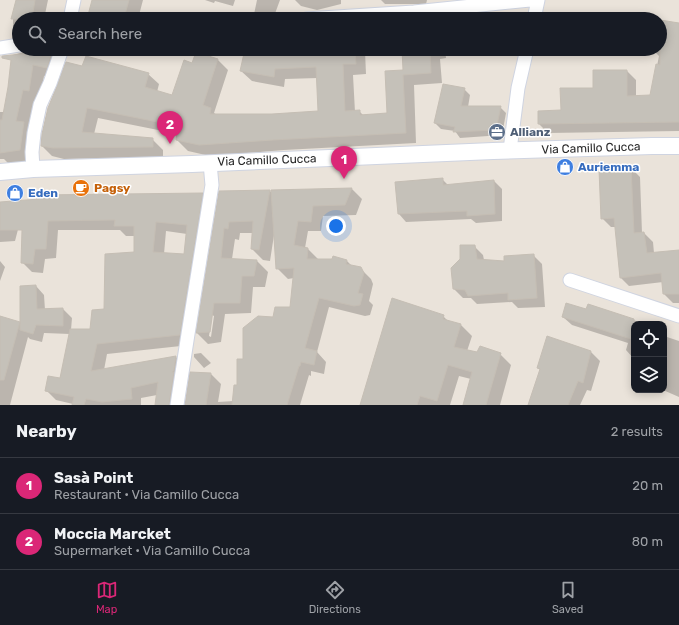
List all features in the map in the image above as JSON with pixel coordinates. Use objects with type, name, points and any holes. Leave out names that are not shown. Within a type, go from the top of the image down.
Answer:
[{"type":"street","points":[[71,12],[74,0]]},
{"type":"street","points":[[414,12],[530,0]]},
{"type":"street","points":[[535,12],[538,0]]},
{"type":"street","points":[[0,48],[12,46]]},
{"type":"street","points":[[33,169],[33,139],[40,105],[59,56]]},
{"type":"street","points":[[510,150],[518,88],[525,56]]},
{"type":"street","name":"Via Camillo Cucca","points":[[0,172],[33,169],[192,164],[510,150],[679,146]]},
{"type":"street","points":[[177,405],[212,185],[210,163]]},
{"type":"street","points":[[570,280],[679,316]]},
{"type":"building","points":[[16,0],[35,0],[33,12],[13,12]]},
{"type":"building","points":[[92,0],[129,0],[126,12],[89,12]]},
{"type":"building","points":[[667,21],[679,23],[679,122],[538,124],[538,111],[561,110],[560,88],[593,88],[593,70],[627,70],[627,96],[650,95],[656,64],[660,65],[660,56],[667,56]]},
{"type":"building","points":[[2,56],[51,56],[47,68],[33,65],[29,91],[23,90],[16,121],[24,122],[20,150],[0,153],[0,120],[2,120],[11,60],[2,58]]},
{"type":"building","points":[[86,56],[149,73],[145,87],[172,95],[184,60],[192,63],[195,56],[209,56],[218,59],[203,105],[211,108],[210,114],[272,114],[318,111],[316,67],[275,69],[274,77],[240,71],[243,56],[355,56],[356,64],[343,64],[345,111],[360,110],[360,115],[387,113],[385,71],[403,70],[402,56],[430,56],[431,73],[403,75],[406,133],[199,145],[176,140],[178,126],[87,108],[82,132],[153,138],[153,147],[53,148],[41,146],[48,108],[66,62],[82,66]]},
{"type":"building","points":[[443,84],[465,88],[461,106],[501,106],[496,130],[453,132],[455,127],[434,123]]},
{"type":"building","points":[[631,167],[634,233],[644,232],[647,253],[679,250],[679,294],[663,294],[661,273],[620,278],[614,218],[601,219],[599,169]]},
{"type":"building","points":[[443,178],[443,185],[494,180],[495,214],[467,216],[467,211],[398,214],[395,182]]},
{"type":"building","points":[[352,188],[345,205],[313,206],[311,222],[298,221],[294,245],[308,248],[307,259],[332,259],[333,256],[347,260],[346,264],[361,267],[364,273],[358,293],[363,294],[360,305],[354,306],[319,298],[305,348],[317,351],[314,365],[301,362],[287,405],[232,405],[234,385],[237,385],[237,359],[243,359],[243,328],[258,316],[273,317],[275,307],[290,307],[294,268],[276,269],[271,190]]},
{"type":"building","points":[[270,190],[259,250],[251,249],[253,221],[229,222],[228,229],[224,228],[221,258],[257,260],[254,276],[242,276],[240,303],[214,303],[210,332],[196,333],[219,191]]},
{"type":"building","points":[[203,193],[180,335],[97,344],[91,371],[176,356],[174,370],[172,372],[174,372],[169,405],[155,405],[158,382],[131,388],[132,399],[102,402],[86,399],[84,405],[72,405],[74,397],[45,391],[48,376],[60,378],[70,329],[90,329],[92,310],[104,309],[105,254],[134,252],[134,226],[114,226],[115,220],[48,221],[46,249],[35,249],[33,264],[21,263],[22,230],[0,230],[0,202],[39,199],[39,195]],"holes":[[[156,222],[187,225],[184,254],[153,252]]]},
{"type":"building","points":[[460,245],[475,245],[477,259],[504,261],[504,256],[534,254],[537,298],[508,300],[508,293],[468,296],[465,290],[453,289],[451,268],[460,259]]},
{"type":"building","points":[[36,285],[37,309],[63,308],[63,326],[36,325],[33,334],[20,330],[20,286]]},
{"type":"building","points":[[392,298],[444,315],[443,319],[461,324],[454,347],[477,352],[480,346],[501,353],[486,405],[463,405],[472,372],[448,365],[437,401],[420,396],[417,405],[360,405]]},
{"type":"building","points":[[566,303],[586,309],[588,304],[634,319],[634,321],[631,321],[631,339],[562,317]]},
{"type":"building","points":[[0,316],[20,322],[4,380],[0,380]]},
{"type":"building","points":[[547,336],[591,351],[583,383],[578,381],[568,405],[528,405],[540,369],[537,368]]},
{"type":"building","points":[[190,372],[211,373],[206,405],[185,405]]},
{"type":"place","name":"Allianz","points":[[497,132]]},
{"type":"place","name":"Moccia Marcket","points":[[170,144]]},
{"type":"place","name":"Auriemma","points":[[565,167]]},
{"type":"place","name":"Sasà Point","points":[[344,179]]},
{"type":"place","name":"Pagsy","points":[[81,188]]},
{"type":"place","name":"Eden","points":[[15,193]]}]
